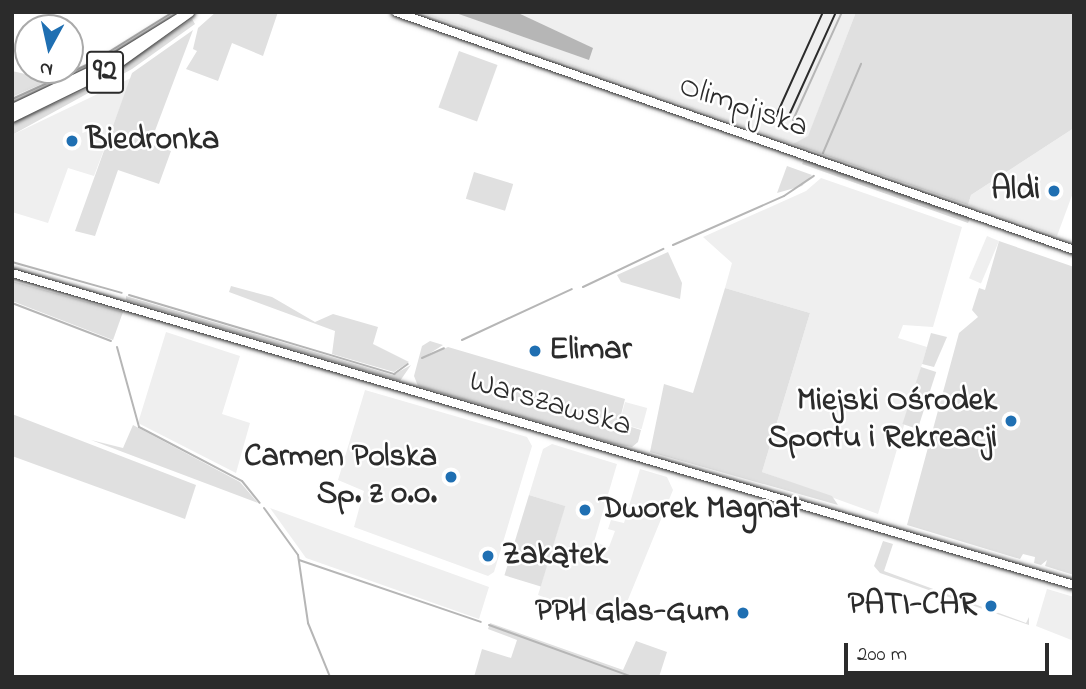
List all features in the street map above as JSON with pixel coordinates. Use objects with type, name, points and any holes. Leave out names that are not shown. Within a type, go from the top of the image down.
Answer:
[{"type":"main road","name":"92","points":[[12,108],[102,65],[189,12]]},
{"type":"main road","name":"92","points":[[12,117],[108,70],[189,12]]},
{"type":"street","name":"Olimpijska","points":[[396,12],[1074,250]]},
{"type":"street","name":"Warszawska","points":[[12,273],[1074,584]]},
{"type":"shaded area","points":[[216,12],[278,12],[263,56],[232,43],[218,81],[186,69],[197,51],[193,49],[198,28]]},
{"type":"shaded area","points":[[420,12],[856,12],[808,137],[793,144]]},
{"type":"shaded area","points":[[453,12],[516,12],[593,48],[589,60]]},
{"type":"shaded area","points":[[856,12],[1074,12],[1074,128],[971,195],[968,205],[793,144],[808,136]]},
{"type":"shaded area","points":[[192,19],[195,24],[132,69],[12,135],[12,123],[93,86]]},
{"type":"shaded area","points":[[193,30],[150,144],[171,151],[159,184],[118,170],[95,236],[75,231],[132,73]]},
{"type":"shaded area","points":[[459,51],[498,65],[477,121],[438,107]]},
{"type":"shaded area","points":[[12,71],[14,84],[41,84],[12,97]]},
{"type":"shaded area","points":[[131,78],[94,176],[68,168],[48,223],[12,212],[12,135]]},
{"type":"shaded area","points":[[1074,128],[1074,190],[1057,236],[968,205],[971,195]]},
{"type":"shaded area","points":[[804,160],[970,218],[968,223],[802,164]]},
{"type":"shaded area","points":[[787,166],[812,175],[802,186],[777,193]]},
{"type":"shaded area","points":[[474,172],[513,184],[505,211],[466,199]]},
{"type":"shaded area","points":[[821,178],[962,227],[933,327],[903,325],[898,338],[927,347],[878,514],[762,472],[810,313],[725,288],[732,263],[703,237],[806,191]]},
{"type":"shaded area","points":[[987,236],[999,241],[981,283],[969,278]]},
{"type":"shaded area","name":"Miejski Ośrodek Sportu i Rekreacji","points":[[999,241],[1074,267],[1074,575],[1045,566],[1047,560],[1041,565],[1034,563],[1035,557],[1023,554],[1020,559],[907,525],[959,333],[978,317],[972,310],[979,288],[985,290]]},
{"type":"shaded area","points":[[668,252],[682,283],[680,299],[621,282],[617,275]]},
{"type":"shaded area","points":[[12,281],[123,312],[113,340],[12,301]]},
{"type":"shaded area","points":[[231,286],[272,297],[315,322],[333,314],[378,327],[373,344],[409,362],[394,372],[332,354],[335,331],[229,292]]},
{"type":"shaded area","points":[[725,288],[810,313],[762,472],[832,496],[838,505],[650,452],[664,384],[693,393]]},
{"type":"shaded area","points":[[126,296],[393,375],[411,365],[400,381],[126,300]]},
{"type":"shaded area","points":[[166,332],[240,356],[222,414],[250,423],[236,473],[138,423]]},
{"type":"shaded area","points":[[931,333],[947,337],[934,367],[922,364]]},
{"type":"shaded area","points":[[430,341],[443,345],[421,359],[448,347],[625,399],[619,423],[641,430],[638,442],[632,447],[615,444],[418,386],[414,376],[422,346]]},
{"type":"shaded area","points":[[921,367],[936,372],[918,429],[902,424]]},
{"type":"shaded area","points":[[365,390],[527,437],[532,446],[494,572],[488,576],[354,527],[364,491],[338,480]]},
{"type":"shaded area","points":[[625,402],[647,408],[642,429],[619,423]]},
{"type":"shaded area","points":[[12,414],[196,485],[185,519],[12,456]]},
{"type":"shaded area","points":[[133,425],[240,482],[258,503],[91,440],[123,448]]},
{"type":"shaded area","points":[[552,444],[617,464],[594,542],[609,547],[615,531],[608,529],[611,520],[624,523],[640,469],[667,477],[673,490],[618,624],[538,595],[565,506],[529,495],[543,449]]},
{"type":"shaded area","points":[[529,495],[565,506],[541,586],[504,575]]},
{"type":"shaded area","points":[[270,508],[489,587],[479,619],[306,558]]},
{"type":"shaded area","points":[[883,541],[893,544],[884,571],[1026,623],[1029,617],[1029,625],[880,573],[874,566]]},
{"type":"shaded area","points":[[1047,589],[1074,597],[1074,641],[1036,626]]},
{"type":"shaded area","points":[[490,623],[623,670],[636,641],[667,652],[659,677],[474,677],[482,649],[511,658],[517,640],[488,629]]},
{"type":"waterway","points":[[99,58],[173,12]]},
{"type":"waterway","points":[[793,120],[842,12]]},
{"type":"waterway","points":[[12,99],[93,62]]},
{"type":"waterway","points":[[823,153],[861,64]]},
{"type":"waterway","points":[[673,245],[784,196],[814,176]]},
{"type":"waterway","points":[[583,287],[663,249]]},
{"type":"waterway","points":[[12,262],[122,293]]},
{"type":"waterway","points":[[462,340],[572,289]]},
{"type":"waterway","points":[[129,295],[394,374],[408,364]]},
{"type":"waterway","points":[[12,303],[111,341]]},
{"type":"waterway","points":[[117,347],[139,427],[242,481],[260,503]]},
{"type":"waterway","points":[[422,358],[444,348]]},
{"type":"waterway","points":[[264,508],[298,555],[308,623],[330,677]]},
{"type":"waterway","points":[[299,560],[481,622]]},
{"type":"waterway","points":[[489,625],[633,677]]},
{"type":"railway","points":[[776,116],[823,12]]},
{"type":"railway","points":[[787,120],[836,12]]},
{"type":"place","name":"Biedronka","points":[[72,141]]},
{"type":"place","name":"Aldi","points":[[1054,191]]},
{"type":"place","name":"Elimar","points":[[535,351]]},
{"type":"place","name":"Miejski Ośrodek Sportu i Rekreacji","points":[[1011,421]]},
{"type":"place","name":"Carmen Polska Sp. z o.o.","points":[[451,477]]},
{"type":"place","name":"Dworek Magnat","points":[[585,510]]},
{"type":"place","name":"Zakątek","points":[[488,556]]},
{"type":"place","name":"PATI-CAR","points":[[991,606]]},
{"type":"place","name":"PPH Glas-Gum","points":[[743,613]]}]
